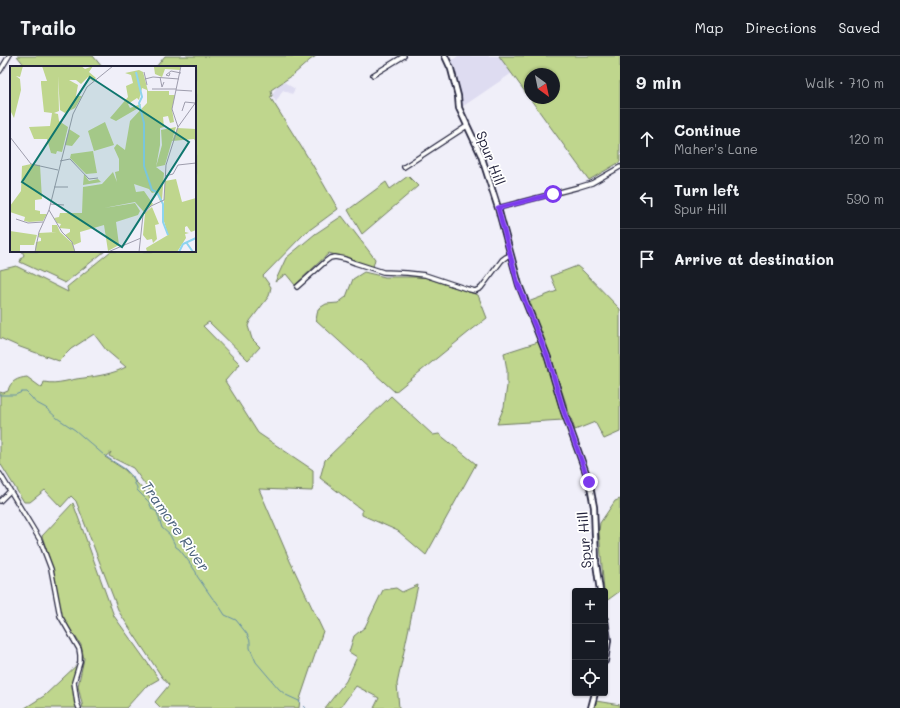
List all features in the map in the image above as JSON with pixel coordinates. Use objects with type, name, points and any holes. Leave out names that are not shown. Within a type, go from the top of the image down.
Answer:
[{"type":"street","points":[[0,71],[9,56]]},
{"type":"street","points":[[373,76],[404,56]]},
{"type":"street","name":"Spur Hill","points":[[445,56],[451,69],[458,96],[459,108],[481,155],[498,208],[519,285],[548,358],[564,412],[589,482],[594,508],[596,563],[600,588]]},
{"type":"street","points":[[404,167],[467,126]]},
{"type":"street","points":[[498,208],[579,188],[592,183],[620,167]]},
{"type":"street","points":[[297,287],[326,261],[335,257],[383,272],[407,272],[425,275],[467,289],[475,290],[481,288],[502,260],[506,256],[510,255]]},
{"type":"street","points":[[0,474],[40,540],[51,569],[60,616],[79,649],[80,662],[74,682],[79,708]]},
{"type":"street","points":[[0,501],[10,491]]},
{"type":"street","points":[[605,660],[608,640],[606,624]]},
{"type":"street","points":[[591,708],[594,696]]},
{"type":"shaded area","points":[[458,56],[500,56],[512,73],[462,107],[461,96],[451,61]]},
{"type":"shaded area","points":[[284,82],[295,89],[292,94],[283,90],[276,102],[272,95],[277,86]]},
{"type":"green space","points":[[17,56],[93,56],[101,66],[25,66]]},
{"type":"green space","points":[[165,56],[316,56],[293,75],[271,90],[272,96],[270,97],[338,209],[304,234],[263,276],[271,287],[269,296],[250,321],[248,326],[252,339],[260,347],[248,360],[209,322],[203,326],[240,364],[225,381],[258,433],[313,470],[312,491],[259,489],[290,561],[323,631],[300,699],[299,708],[161,708],[155,702],[169,685],[162,677],[119,612],[76,501],[71,496],[61,507],[45,490],[30,502],[24,502],[0,463],[0,392],[3,393],[8,391],[13,382],[27,377],[42,388],[44,382],[49,383],[79,379],[116,371],[126,367],[106,350],[94,334],[71,349],[59,361],[0,338],[0,270],[16,266],[68,292],[67,287],[110,252],[196,252],[196,66],[157,66]],"holes":[[[111,452],[109,456],[133,468],[152,494],[163,521],[149,496],[125,470],[105,457]]]},
{"type":"green space","points":[[499,56],[620,56],[620,162],[589,180],[534,104],[560,104],[560,68],[524,68],[524,90]]},
{"type":"green space","points":[[408,176],[418,186],[362,234],[348,210],[386,182],[390,189]]},
{"type":"green space","points":[[342,216],[375,259],[373,267],[329,253],[295,285],[286,274],[275,282],[286,258],[315,234]]},
{"type":"green space","points":[[22,252],[104,252],[65,283],[20,262],[24,255]]},
{"type":"green space","points":[[577,266],[620,309],[620,432],[604,439],[595,422],[575,430],[549,353],[528,302],[557,291],[551,276]]},
{"type":"green space","points":[[364,272],[385,277],[424,277],[478,295],[487,318],[395,392],[316,320],[318,309],[326,304],[338,303],[346,297],[353,279]]},
{"type":"green space","points":[[538,342],[545,357],[563,420],[497,424],[504,407],[507,386],[507,370],[504,353]]},
{"type":"green space","points":[[391,396],[433,435],[439,434],[476,464],[426,555],[398,531],[362,515],[362,510],[320,478],[325,460]]},
{"type":"green space","points":[[620,499],[620,591],[608,600],[608,588],[604,588],[599,531],[600,523],[615,501]]},
{"type":"green space","points":[[73,503],[114,616],[159,679],[145,687],[126,708],[83,708],[78,686],[84,659],[81,645],[62,617],[54,573],[42,536]]},
{"type":"green space","points":[[418,585],[397,684],[399,708],[374,708],[379,698],[356,686],[340,708],[325,708],[346,681],[357,657],[349,652],[354,636],[365,627],[383,590],[396,588],[402,592]]},
{"type":"green space","points":[[80,662],[74,682],[79,708],[25,708],[44,696]]},
{"type":"green space","points":[[596,701],[620,705],[620,708],[594,708]]},
{"type":"waterway","name":"Tramore River","points":[[0,395],[15,395],[26,392],[35,402],[46,408],[57,418],[75,430],[105,456],[125,469],[133,477],[137,490],[149,502],[152,509],[157,512],[162,528],[170,535],[176,547],[187,559],[213,599],[225,615],[236,620],[247,634],[250,641],[250,648],[256,662],[279,689],[286,695],[299,701],[306,708]]},
{"type":"route","points":[[553,194],[498,208],[518,284],[548,358],[564,412],[589,482]]}]
